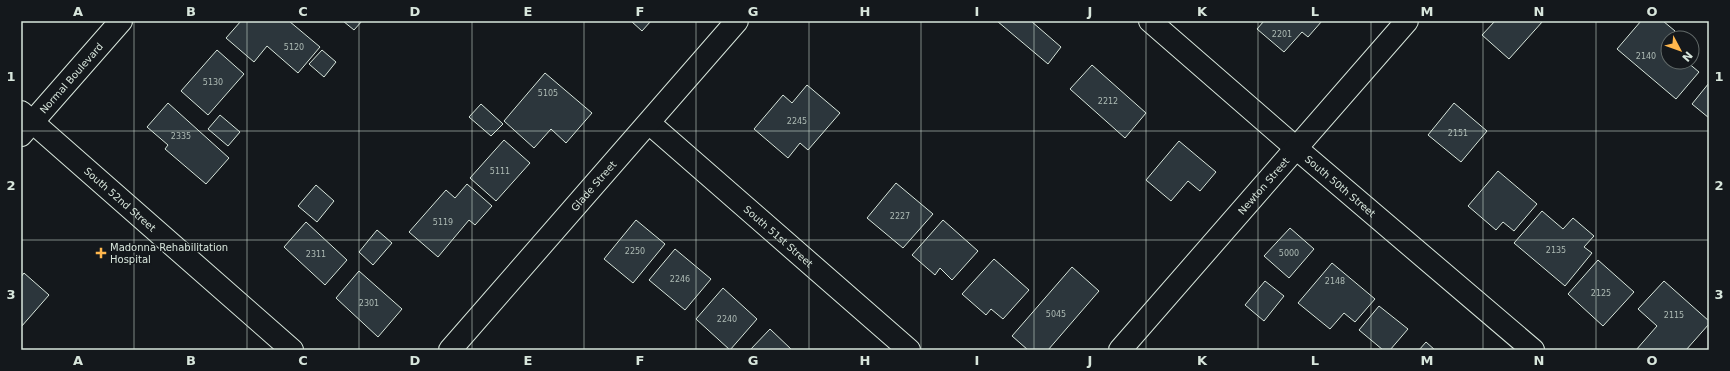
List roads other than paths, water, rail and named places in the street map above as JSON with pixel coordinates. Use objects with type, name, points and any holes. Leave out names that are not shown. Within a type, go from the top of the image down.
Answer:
[{"type":"street","name":"Normal Boulevard","points":[[25,123],[121,21]]},
{"type":"street","name":"Glade Street","points":[[450,350],[737,21]]},
{"type":"street","name":"South 50th Street","points":[[1150,21],[1296,148],[1533,350]]},
{"type":"street","name":"Newton Street","points":[[1120,350],[1407,21]]},
{"type":"street","name":"South 51st Street","points":[[648,122],[909,350]]},
{"type":"street","name":"South 52nd Street","points":[[25,123],[292,350]]},
{"type":"place","name":"Madonna Rehabilitation Hospital","points":[[101,253]]}]
